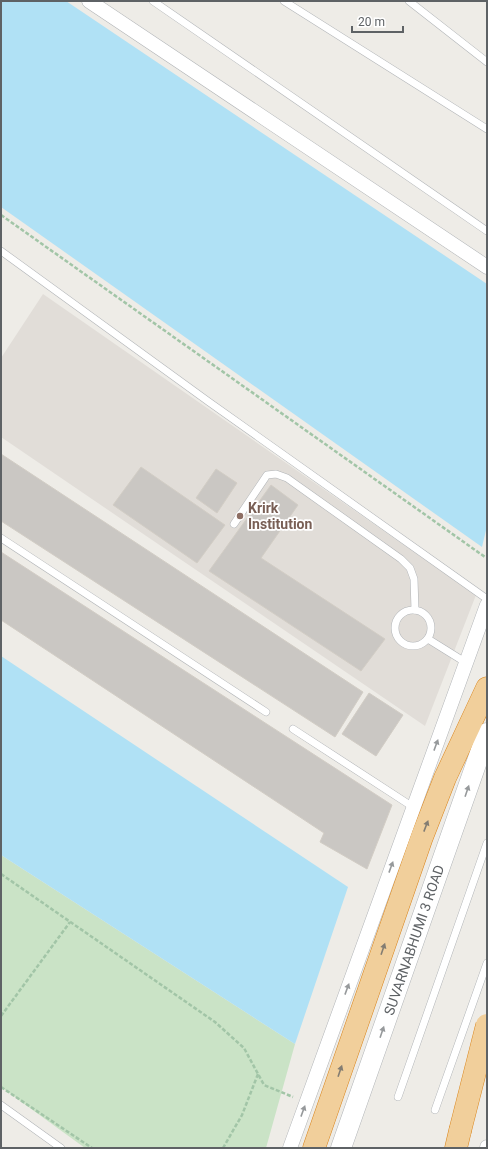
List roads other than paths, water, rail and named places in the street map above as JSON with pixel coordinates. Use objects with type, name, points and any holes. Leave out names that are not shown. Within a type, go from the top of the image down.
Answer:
[{"type":"highway","points":[[314,1148],[422,837],[445,778],[487,688]]},
{"type":"highway","points":[[456,1148],[487,1025]]},
{"type":"main road","name":"SUVARNABHUMI 3 ROAD","points":[[341,1148],[487,732]]},
{"type":"main road","points":[[449,1148],[487,1039]]},
{"type":"street","points":[[89,1],[487,267]]},
{"type":"street","points":[[290,1148],[487,604]]},
{"type":"lane","points":[[153,1],[487,231]]},
{"type":"lane","points":[[284,1],[487,129]]},
{"type":"lane","points":[[409,1],[487,62]]},
{"type":"lane","points":[[1,251],[215,407],[487,599]]},
{"type":"lane","points":[[234,524],[267,475],[276,474],[287,478],[401,559],[410,568],[414,579],[415,610]]},
{"type":"lane","points":[[1,538],[266,712]]},
{"type":"lane","points":[[415,610],[426,616],[430,621],[431,633],[419,646],[413,647],[401,643],[395,634],[394,627],[398,616],[403,612],[415,610]]},
{"type":"lane","points":[[428,638],[466,662]]},
{"type":"lane","points":[[293,729],[413,806]]},
{"type":"lane","points":[[398,1097],[487,842]]},
{"type":"lane","points":[[436,1110],[487,963]]},
{"type":"lane","points":[[1,1105],[61,1148]]},
{"type":"water","points":[[1,1],[66,1],[487,284],[487,526],[482,547],[1,207]]},
{"type":"water","points":[[1,656],[348,887],[295,1044],[1,855]]},
{"type":"place","name":"Krirk Institution","points":[[240,516]]}]
